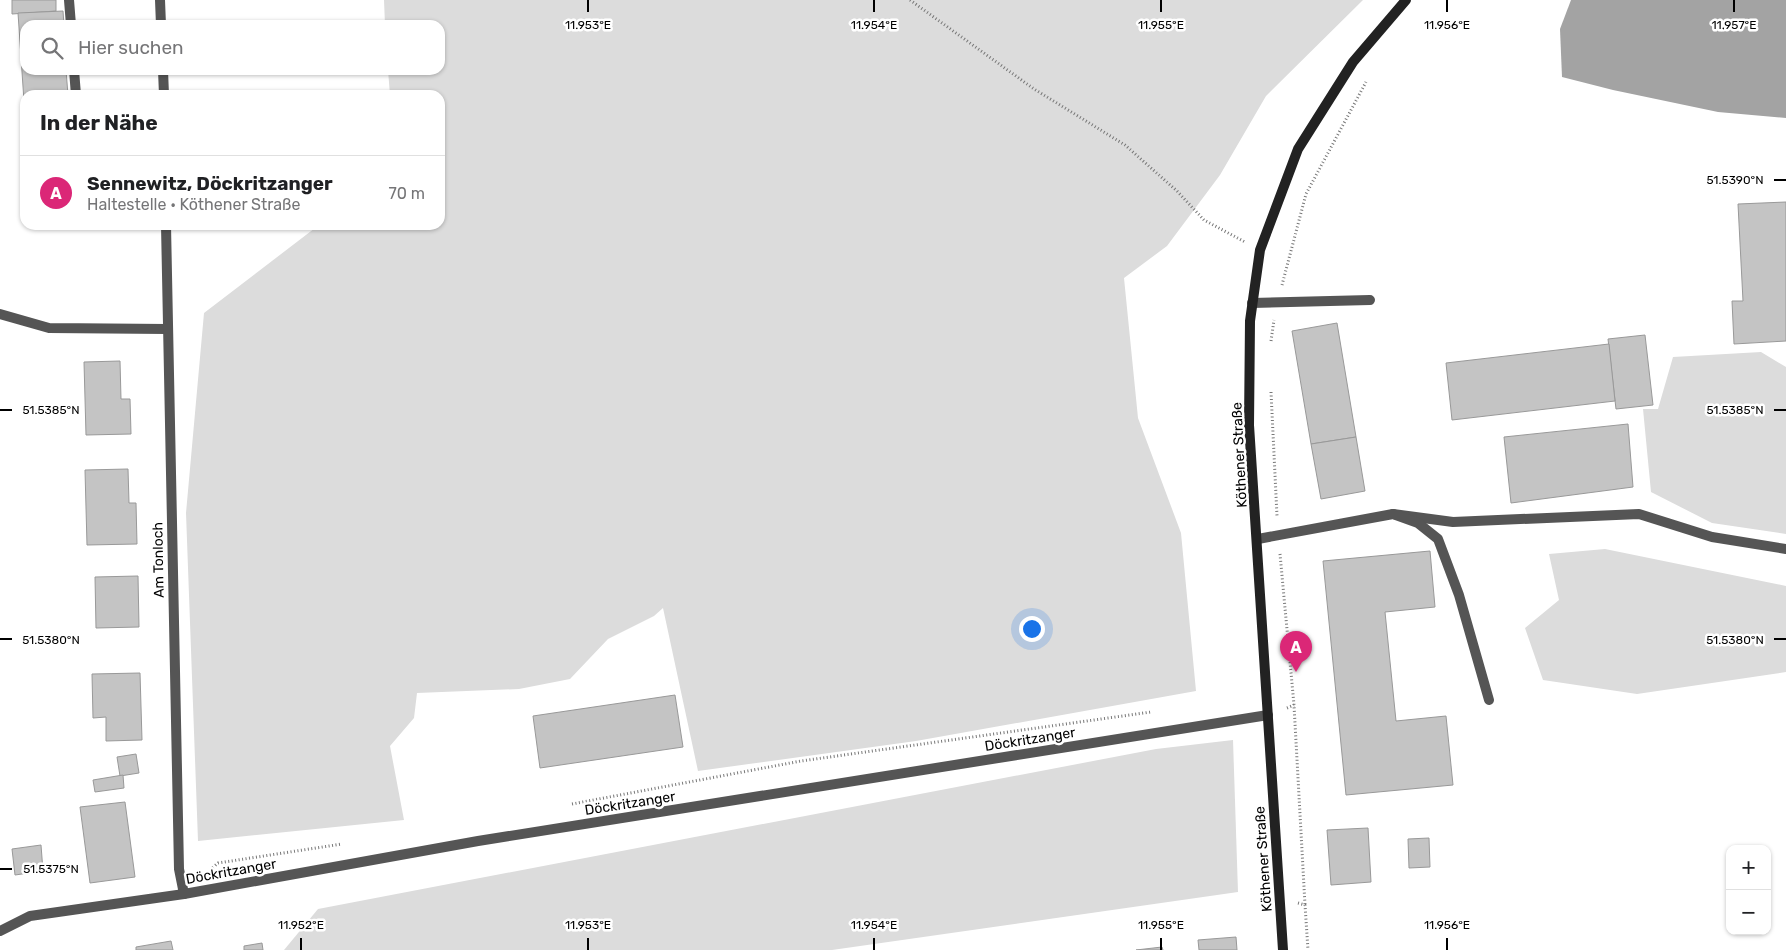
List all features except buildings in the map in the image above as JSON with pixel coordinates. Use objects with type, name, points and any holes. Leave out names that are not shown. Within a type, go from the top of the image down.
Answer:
[{"type":"main road","name":"Köthener Straße","points":[[1283,950],[1258,539],[1249,425],[1250,321],[1252,303],[1260,250],[1298,149],[1353,62],[1406,0]]},
{"type":"street","points":[[69,0],[71,20]]},
{"type":"street","points":[[160,0],[161,20]]},
{"type":"street","points":[[74,75],[76,90]]},
{"type":"street","points":[[163,75],[164,90]]},
{"type":"street","name":"Am Tonloch","points":[[166,230],[179,869],[184,894]]},
{"type":"street","points":[[1252,303],[1370,300]]},
{"type":"street","points":[[0,314],[48,328],[167,329]]},
{"type":"street","points":[[1258,539],[1393,514],[1453,522],[1639,514],[1712,537],[1786,549]]},
{"type":"street","points":[[1393,514],[1418,523],[1438,539],[1459,595],[1489,700]]},
{"type":"street","name":"Döckritzanger","points":[[0,931],[30,916],[184,894],[478,841],[1268,715]]},
{"type":"path","points":[[910,0],[1034,89],[1125,145],[1177,191],[1204,220],[1260,250]]},
{"type":"path","points":[[1271,349],[1278,302],[1306,194],[1371,73]]},
{"type":"path","points":[[1271,386],[1271,424],[1278,534],[1294,705],[1305,905]]},
{"type":"shaded area","points":[[384,0],[1363,0],[1266,96],[1220,175],[1167,246],[1124,278],[1138,418],[1181,533],[1196,691],[916,741],[698,771],[663,608],[654,616],[608,639],[570,679],[519,689],[417,693],[414,718],[390,746],[404,820],[198,841],[186,513],[204,313],[312,230],[445,230],[445,90],[390,90],[388,75],[445,75],[445,20],[385,20]]},
{"type":"shaded area","points":[[1571,0],[1786,0],[1786,118],[1718,112],[1613,90],[1562,77],[1560,29]]},
{"type":"shaded area","points":[[1761,352],[1786,367],[1786,534],[1712,523],[1651,492],[1643,409],[1658,409],[1673,357]]},
{"type":"shaded area","points":[[1605,549],[1786,586],[1786,672],[1637,694],[1543,680],[1525,628],[1559,600],[1549,554]]},
{"type":"shaded area","points":[[1233,740],[1238,892],[832,950],[284,950],[318,909],[1156,749]]},
{"type":"place","name":"Sennewitz, Döckritzanger","points":[[1296,672]]}]
